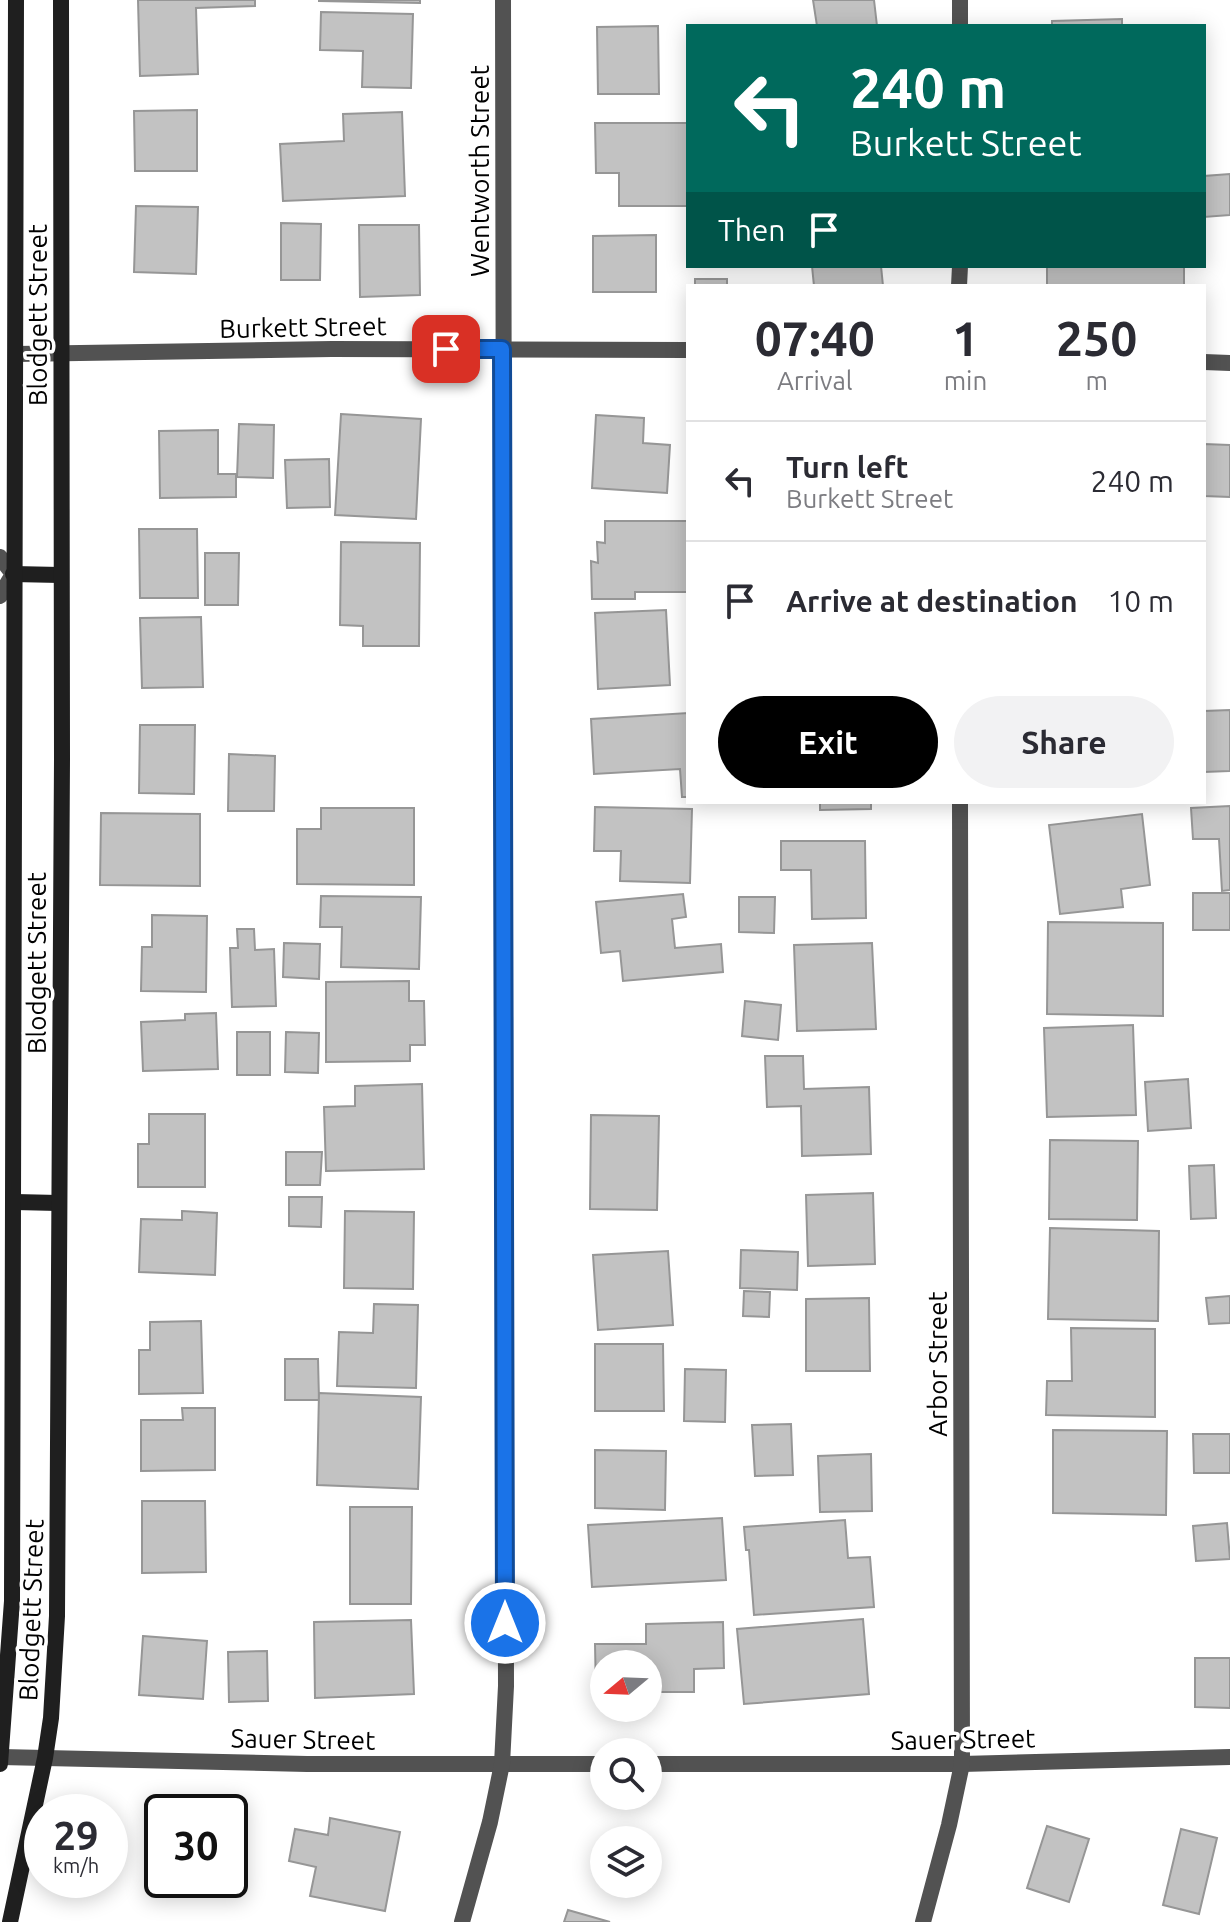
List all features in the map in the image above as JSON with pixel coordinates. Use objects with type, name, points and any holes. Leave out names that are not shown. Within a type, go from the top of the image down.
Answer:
[{"type":"main road","name":"Blodgett Street","points":[[1,1761],[12,1601],[16,0]]},
{"type":"main road","name":"Blodgett Street","points":[[10,1922],[45,1758],[51,1718],[57,1616],[61,0]]},
{"type":"main road","points":[[13,574],[60,575]]},
{"type":"main road","points":[[15,1202],[58,1203]]},
{"type":"street","name":"Wentworth Street","points":[[462,1922],[490,1822],[502,1764],[506,1686],[503,0]]},
{"type":"street","points":[[960,0],[960,24]]},
{"type":"street","name":"Burkett Street","points":[[16,354],[332,349],[686,350]]},
{"type":"street","points":[[1206,362],[1230,363]]},
{"type":"street","points":[[0,557],[13,574],[0,596]]},
{"type":"street","name":"Arbor Street","points":[[923,1922],[962,1764],[960,804]]},
{"type":"street","name":"Sauer Street","points":[[662,1764],[962,1764],[1230,1757]]},
{"type":"street","name":"Sauer Street","points":[[1,1761],[45,1758],[307,1764],[590,1764]]},
{"type":"building","points":[[138,0],[255,0],[255,6],[196,8],[198,74],[140,76]]},
{"type":"building","points":[[420,0],[420,3],[319,1]]},
{"type":"building","points":[[813,0],[874,0],[877,24],[817,24]]},
{"type":"building","points":[[321,12],[413,14],[411,88],[362,87],[363,51],[320,50]]},
{"type":"building","points":[[1122,19],[1122,24],[1052,24],[1052,21]]},
{"type":"building","points":[[658,26],[659,94],[598,94],[597,27]]},
{"type":"building","points":[[197,110],[197,171],[135,171],[134,111]]},
{"type":"building","points":[[402,112],[405,196],[283,201],[280,144],[344,141],[343,114]]},
{"type":"building","points":[[595,123],[686,123],[686,206],[619,206],[619,173],[596,173]]},
{"type":"building","points":[[1230,174],[1230,215],[1206,217],[1206,176]]},
{"type":"building","points":[[136,206],[198,207],[196,274],[134,272]]},
{"type":"building","points":[[281,223],[321,224],[320,280],[281,280]]},
{"type":"building","points":[[359,225],[419,225],[420,295],[360,297]]},
{"type":"building","points":[[656,235],[656,292],[593,292],[593,236]]},
{"type":"building","points":[[812,268],[881,268],[883,284],[814,284]]},
{"type":"building","points":[[1047,268],[1184,268],[1184,284],[1047,284]]},
{"type":"building","points":[[695,279],[727,279],[727,284],[695,284]]},
{"type":"building","points":[[341,414],[421,419],[416,519],[335,515]]},
{"type":"building","points":[[596,415],[644,418],[643,443],[670,445],[667,493],[592,488]]},
{"type":"building","points":[[239,424],[274,425],[273,478],[237,477]]},
{"type":"building","points":[[218,430],[218,474],[236,474],[236,497],[160,498],[159,431]]},
{"type":"building","points":[[1206,444],[1230,445],[1230,497],[1206,496]]},
{"type":"building","points":[[329,459],[330,507],[287,508],[285,460]]},
{"type":"building","points":[[605,521],[686,521],[686,592],[635,592],[635,599],[592,599],[591,561],[598,563],[597,542],[605,543]]},
{"type":"building","points":[[139,529],[197,529],[198,598],[140,598]]},
{"type":"building","points":[[341,542],[420,543],[419,646],[363,646],[363,626],[340,625]]},
{"type":"building","points":[[205,553],[239,553],[238,605],[205,605]]},
{"type":"building","points":[[666,610],[670,685],[598,689],[595,613]]},
{"type":"building","points":[[201,617],[203,687],[142,688],[140,618]]},
{"type":"building","points":[[1230,710],[1230,771],[1206,772],[1206,711]]},
{"type":"building","points":[[686,713],[686,797],[682,797],[680,769],[594,774],[591,719]]},
{"type":"building","points":[[140,725],[195,725],[194,794],[139,793]]},
{"type":"building","points":[[229,754],[275,756],[274,811],[228,811]]},
{"type":"building","points":[[820,804],[871,804],[871,809],[820,810]]},
{"type":"building","points":[[1230,806],[1230,890],[1222,891],[1219,839],[1193,839],[1191,808]]},
{"type":"building","points":[[595,807],[692,809],[690,883],[620,881],[621,851],[594,851]]},
{"type":"building","points":[[321,808],[414,808],[414,885],[297,884],[297,829],[321,829]]},
{"type":"building","points":[[101,813],[200,814],[200,886],[100,885]]},
{"type":"building","points":[[1142,814],[1150,885],[1121,889],[1123,907],[1060,914],[1049,825]]},
{"type":"building","points":[[781,841],[865,841],[866,918],[812,919],[811,870],[781,870]]},
{"type":"building","points":[[1193,893],[1230,893],[1230,930],[1193,930]]},
{"type":"building","points":[[683,894],[686,917],[672,919],[675,948],[721,944],[723,972],[623,981],[620,951],[601,953],[596,902]]},
{"type":"building","points":[[321,896],[421,897],[419,969],[341,967],[342,927],[320,927]]},
{"type":"building","points":[[739,897],[775,897],[774,933],[739,932]]},
{"type":"building","points":[[152,915],[207,916],[206,992],[141,991],[142,947],[152,947]]},
{"type":"building","points":[[1048,922],[1163,923],[1163,1016],[1047,1014]]},
{"type":"building","points":[[237,929],[254,929],[255,950],[274,949],[276,1006],[232,1007],[230,948],[238,948]]},
{"type":"building","points":[[284,943],[320,944],[319,979],[283,977]]},
{"type":"building","points":[[872,943],[876,1029],[797,1031],[794,945]]},
{"type":"building","points":[[409,981],[409,1001],[424,1001],[425,1045],[410,1045],[410,1061],[326,1062],[326,982]]},
{"type":"building","points":[[745,1001],[781,1005],[778,1040],[742,1036]]},
{"type":"building","points":[[216,1013],[218,1069],[143,1071],[141,1022],[185,1020],[185,1014]]},
{"type":"building","points":[[1133,1025],[1136,1115],[1047,1117],[1044,1028]]},
{"type":"building","points":[[237,1032],[270,1032],[270,1075],[237,1075]]},
{"type":"building","points":[[286,1032],[319,1033],[318,1073],[285,1072]]},
{"type":"building","points":[[765,1056],[803,1056],[804,1089],[869,1087],[871,1154],[802,1156],[801,1106],[767,1107]]},
{"type":"building","points":[[1188,1079],[1191,1128],[1148,1131],[1145,1082]]},
{"type":"building","points":[[422,1084],[424,1169],[326,1171],[324,1107],[355,1106],[355,1086]]},
{"type":"building","points":[[149,1114],[205,1114],[205,1187],[138,1187],[138,1144],[149,1144]]},
{"type":"building","points":[[591,1115],[659,1116],[657,1210],[590,1209]]},
{"type":"building","points":[[1050,1140],[1138,1141],[1137,1220],[1049,1219]]},
{"type":"building","points":[[286,1152],[322,1152],[320,1185],[286,1185]]},
{"type":"building","points":[[1214,1165],[1216,1218],[1191,1219],[1189,1166]]},
{"type":"building","points":[[873,1193],[875,1264],[808,1266],[806,1195]]},
{"type":"building","points":[[289,1197],[322,1197],[321,1227],[289,1226]]},
{"type":"building","points":[[182,1211],[217,1213],[215,1275],[139,1272],[141,1219],[182,1220]]},
{"type":"building","points":[[345,1211],[414,1212],[413,1289],[344,1288]]},
{"type":"building","points":[[1050,1228],[1159,1231],[1158,1321],[1048,1319]]},
{"type":"building","points":[[741,1250],[798,1252],[797,1290],[740,1288]]},
{"type":"building","points":[[668,1251],[673,1325],[598,1330],[593,1255]]},
{"type":"building","points":[[744,1291],[770,1292],[769,1317],[743,1316]]},
{"type":"building","points":[[1230,1296],[1230,1323],[1209,1324],[1206,1298]]},
{"type":"building","points":[[869,1298],[870,1371],[806,1371],[806,1299]]},
{"type":"building","points":[[374,1304],[418,1305],[416,1388],[337,1386],[339,1332],[373,1333]]},
{"type":"building","points":[[201,1321],[203,1393],[139,1394],[139,1350],[150,1350],[150,1322]]},
{"type":"building","points":[[1071,1328],[1155,1329],[1155,1417],[1046,1415],[1047,1381],[1072,1381]]},
{"type":"building","points":[[595,1344],[663,1344],[664,1411],[595,1411]]},
{"type":"building","points":[[285,1359],[318,1359],[319,1400],[285,1400]]},
{"type":"building","points":[[685,1369],[726,1370],[725,1422],[684,1421]]},
{"type":"building","points":[[319,1393],[421,1397],[418,1489],[317,1485]]},
{"type":"building","points":[[182,1408],[215,1408],[215,1470],[141,1471],[141,1420],[183,1420]]},
{"type":"building","points":[[791,1424],[793,1475],[755,1476],[752,1425]]},
{"type":"building","points":[[1053,1430],[1167,1431],[1166,1515],[1053,1513]]},
{"type":"building","points":[[1193,1434],[1230,1434],[1230,1473],[1194,1473]]},
{"type":"building","points":[[595,1450],[666,1451],[665,1510],[595,1508]]},
{"type":"building","points":[[871,1454],[872,1511],[820,1512],[818,1456]]},
{"type":"building","points":[[142,1501],[205,1501],[206,1572],[142,1573]]},
{"type":"building","points":[[350,1507],[412,1507],[411,1604],[350,1604]]},
{"type":"building","points":[[722,1518],[726,1580],[592,1587],[588,1525]]},
{"type":"building","points":[[845,1520],[848,1558],[870,1557],[874,1607],[754,1615],[744,1527]]},
{"type":"building","points":[[1227,1523],[1230,1559],[1196,1561],[1193,1526]]},
{"type":"building","points":[[863,1619],[869,1694],[744,1704],[737,1629]]},
{"type":"building","points":[[411,1620],[414,1694],[315,1698],[314,1622]]},
{"type":"building","points":[[723,1622],[724,1668],[694,1669],[694,1692],[662,1692],[662,1650],[595,1650],[595,1644],[646,1644],[646,1624]]},
{"type":"building","points":[[143,1636],[207,1641],[203,1699],[139,1695]]},
{"type":"building","points":[[267,1651],[268,1701],[229,1702],[228,1652]]},
{"type":"building","points":[[1195,1658],[1230,1658],[1230,1708],[1195,1707]]},
{"type":"building","points":[[330,1818],[400,1832],[385,1911],[310,1896],[316,1867],[289,1861],[295,1829],[328,1835]]},
{"type":"building","points":[[1047,1826],[1089,1839],[1069,1902],[1027,1888]]},
{"type":"building","points":[[1181,1829],[1217,1838],[1199,1914],[1163,1905]]},
{"type":"building","points":[[568,1910],[610,1922],[564,1922]]},
{"type":"route","points":[[446,349],[502,349],[505,1623]]}]
